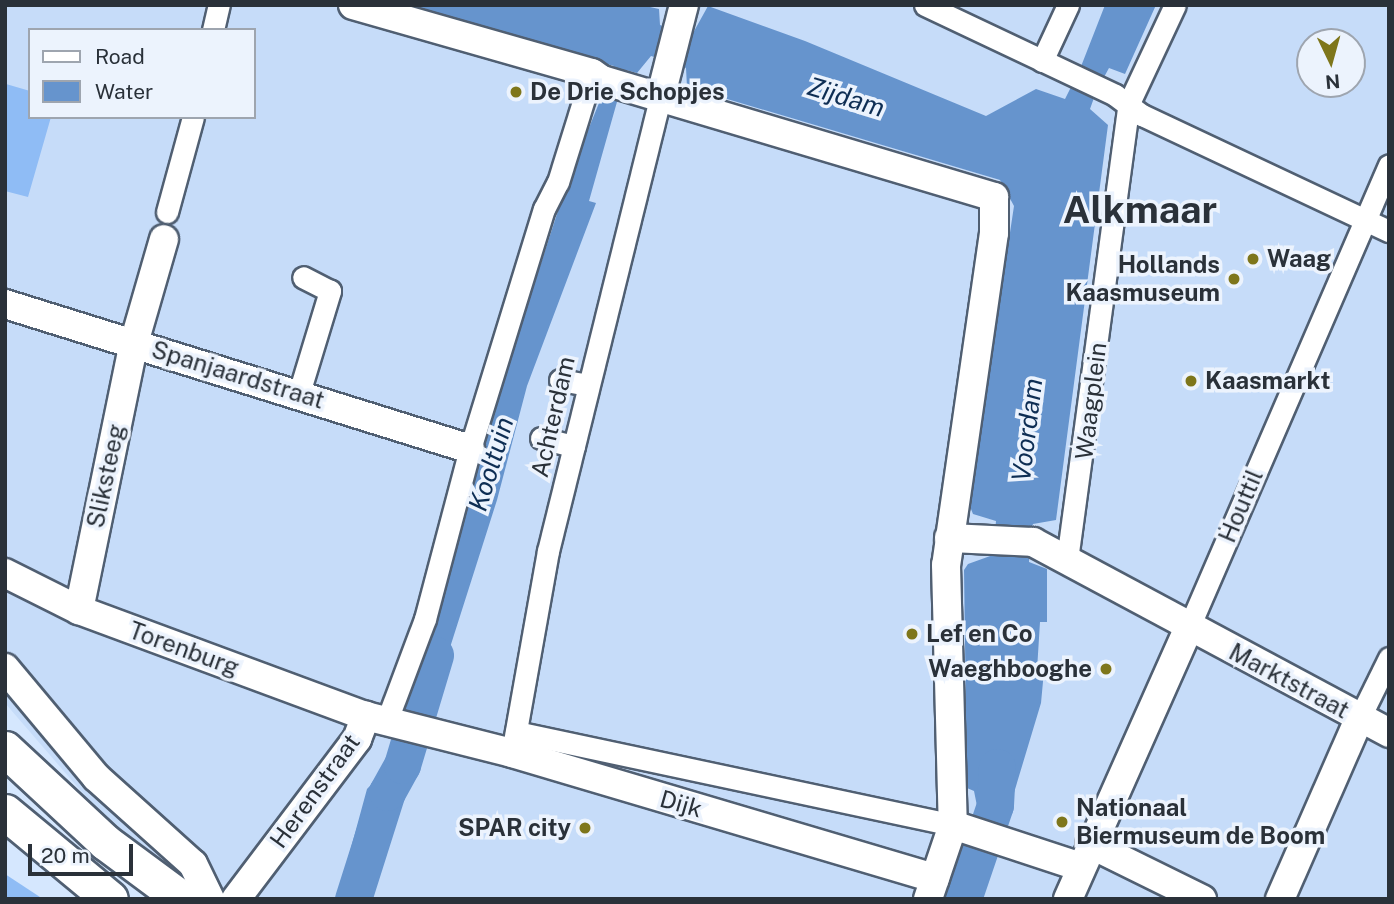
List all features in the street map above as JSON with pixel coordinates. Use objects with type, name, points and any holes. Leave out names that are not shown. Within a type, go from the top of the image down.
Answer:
[{"type":"street","points":[[213,28],[219,5]]},
{"type":"street","points":[[353,5],[606,80],[665,82],[995,197],[994,233],[949,538],[962,827],[932,888]]},
{"type":"street","points":[[925,5],[1122,99],[1142,116],[1389,231]]},
{"type":"street","points":[[1042,61],[1068,5]]},
{"type":"street","name":"Waagplein","points":[[1067,560],[1122,99],[1175,5]]},
{"type":"street","points":[[665,82],[682,15]]},
{"type":"street","points":[[384,720],[425,619],[470,449],[544,209],[606,80]]},
{"type":"street","name":"Achterdam","points":[[514,742],[548,551],[665,82]]},
{"type":"street","points":[[165,225],[192,119]]},
{"type":"street","name":"Houttil","points":[[1068,899],[1389,165]]},
{"type":"street","name":"Sliksteeg","points":[[79,610],[134,343],[165,225]]},
{"type":"street","points":[[299,393],[330,291],[303,277]]},
{"type":"street","name":"Spanjaardstraat","points":[[5,303],[299,393],[470,449]]},
{"type":"street","points":[[560,380],[588,385]]},
{"type":"street","points":[[541,438],[574,446]]},
{"type":"street","points":[[949,538],[1033,542],[1189,627]]},
{"type":"street","name":"Torenburg","points":[[5,573],[79,610],[384,720],[427,730]]},
{"type":"street","name":"Marktstraat","points":[[1189,627],[1389,733]]},
{"type":"street","points":[[1280,899],[1359,719],[1389,658]]},
{"type":"street","points":[[5,668],[96,777],[193,864],[209,899]]},
{"type":"street","name":"Herenstraat","points":[[236,899],[357,739],[384,720]]},
{"type":"street","name":"Dijk","points":[[427,730],[514,742],[962,827]]},
{"type":"street","name":"Dijk","points":[[514,742],[932,888]]},
{"type":"street","points":[[5,749],[105,842],[182,899]]},
{"type":"street","points":[[5,812],[110,899]]},
{"type":"street","points":[[962,827],[1086,856],[1202,899]]},
{"type":"shaded area","points":[[5,5],[1389,5],[1389,899],[222,899],[147,853],[100,813],[5,703]]},
{"type":"shaded area","points":[[6,84],[28,90],[28,119],[50,119],[28,197],[5,191]]},
{"type":"shaded area","points":[[5,874],[43,899],[5,899]]},
{"type":"water","name":"Kooltuin","points":[[399,5],[641,5],[659,9],[660,25],[668,28],[661,59],[651,56],[637,73],[626,70],[589,201],[596,203],[527,386],[497,500],[432,704],[414,700],[413,694],[480,451],[569,177],[614,66]]},
{"type":"water","points":[[1105,5],[1156,5],[1125,74],[1109,68],[1103,79],[1080,69]]},
{"type":"water","points":[[708,6],[805,41],[986,116],[1036,89],[1065,99],[1072,85],[1095,95],[1090,109],[1108,125],[1056,520],[1033,524],[1031,530],[1029,562],[1047,569],[1047,622],[1040,622],[1037,670],[1044,671],[1041,703],[1007,816],[1001,819],[978,811],[974,791],[967,788],[964,570],[968,564],[993,555],[996,521],[973,514],[969,504],[1014,206],[1000,180],[687,87],[686,68],[677,64],[684,31],[693,33]]},
{"type":"water","points":[[397,757],[415,763],[402,784],[405,797],[367,899],[337,899],[367,789]]},
{"type":"water","points":[[972,849],[990,854],[981,899],[945,899],[962,850]]},
{"type":"waterway","name":"Kooltuin","points":[[353,899],[387,792],[402,765],[435,655]]},
{"type":"waterway","points":[[963,899],[995,805],[997,767]]},
{"type":"place","name":"De Drie Schopjes","points":[[516,92]]},
{"type":"place","name":"Waag","points":[[1253,259]]},
{"type":"place","name":"Hollands Kaasmuseum","points":[[1234,279]]},
{"type":"place","name":"Kaasmarkt","points":[[1191,381]]},
{"type":"place","name":"Lef en Co","points":[[912,634]]},
{"type":"place","name":"Waeghbooghe","points":[[1106,669]]},
{"type":"place","name":"Nationaal Biermuseum de Boom","points":[[1062,822]]},
{"type":"place","name":"SPAR city","points":[[585,828]]},
{"type":"district","name":"Alkmaar","points":[[1140,210]]},
{"type":"water label","name":"Zijdam","points":[[846,97]]},
{"type":"water label","name":"Voordam","points":[[1027,430]]}]
